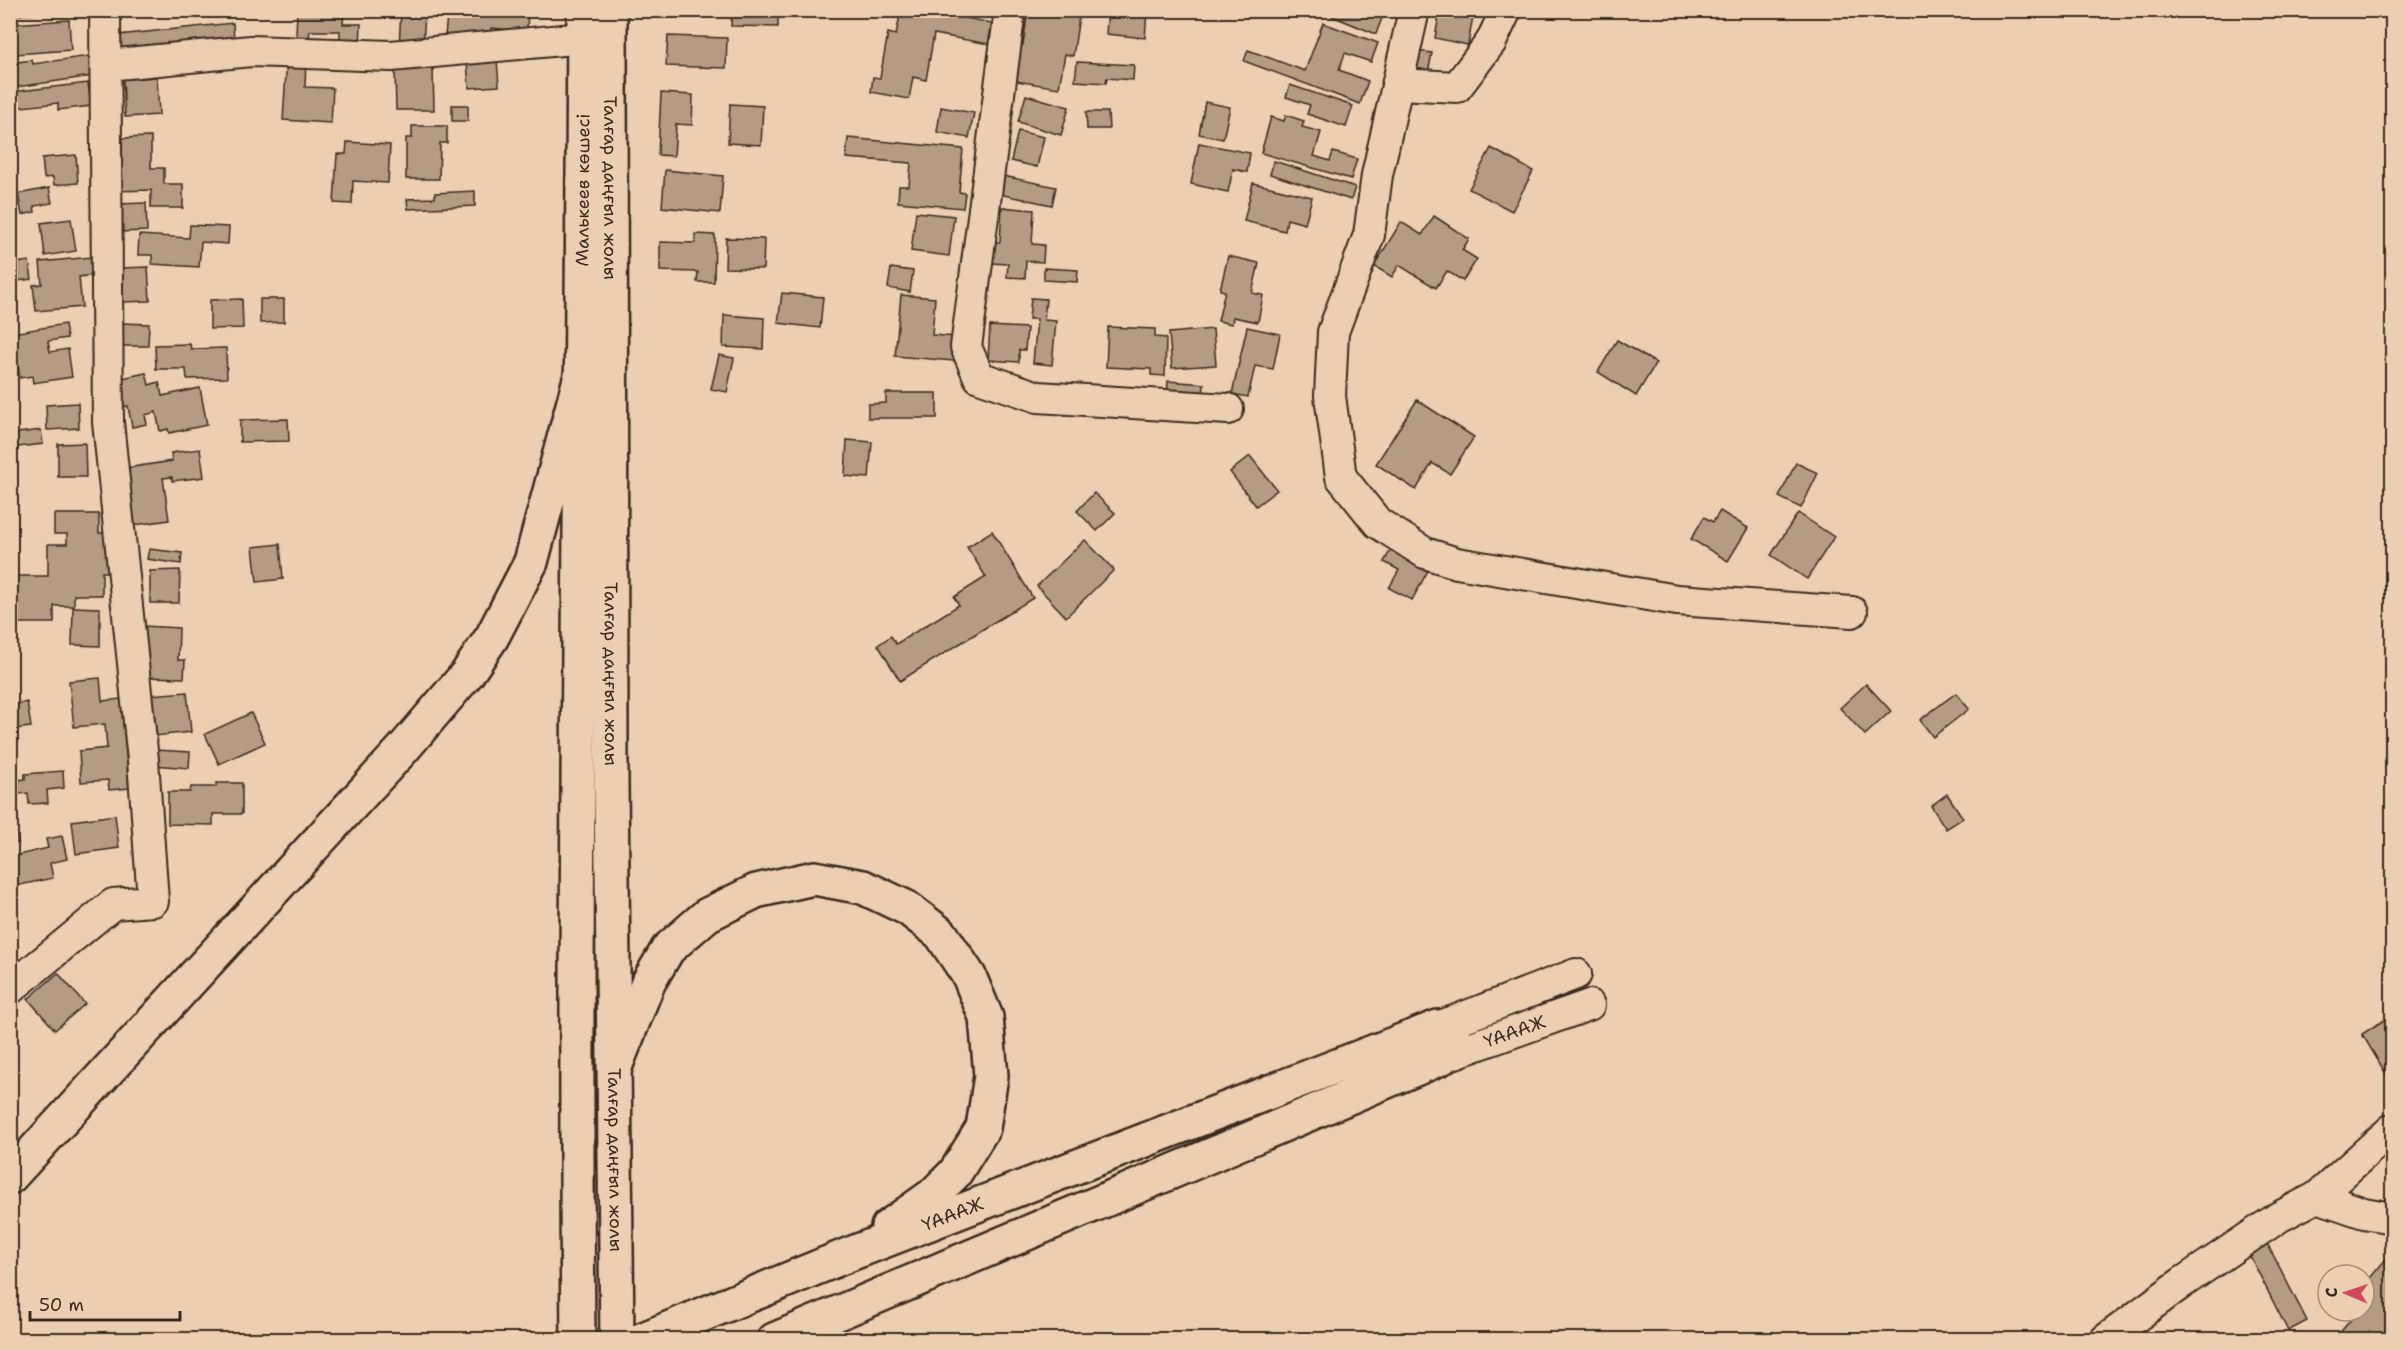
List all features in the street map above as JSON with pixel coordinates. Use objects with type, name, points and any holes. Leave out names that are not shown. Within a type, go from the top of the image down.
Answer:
[{"type":"main road","name":"Талғар даңғыл жолы","points":[[610,10],[611,782],[617,1340]]},
{"type":"main road","name":"Малькеев көшесі","points":[[583,368],[584,24]]},
{"type":"main road","name":"Талғар даңғыл жолы","points":[[578,1340],[576,753],[583,368]]},
{"type":"main road","points":[[10,1177],[403,749],[467,674],[492,637],[531,562],[583,368]]},
{"type":"main road","points":[[615,1067],[648,983],[668,949],[707,915],[756,891],[814,878],[863,887],[907,908],[941,934],[969,976],[986,1017],[991,1076],[983,1128],[955,1173],[933,1195],[850,1254]]},
{"type":"main road","points":[[774,1340],[1273,1129],[1440,1042]]},
{"type":"main road","name":"ҮАААЖ","points":[[641,1340],[850,1254],[1265,1094],[1440,1042]]},
{"type":"street","points":[[10,989],[113,904],[153,901],[143,760],[108,422],[105,10]]},
{"type":"street","points":[[1010,10],[966,347],[979,377],[1038,397],[1228,409]]},
{"type":"street","points":[[1414,10],[1377,175],[1369,235],[1333,332],[1329,396],[1341,477],[1378,523],[1425,553],[1457,563],[1677,600],[1852,612]]},
{"type":"street","points":[[1398,84],[1457,87],[1491,42],[1506,10]]},
{"type":"street","points":[[107,65],[251,51],[391,56],[584,24]]},
{"type":"street","name":"ҮАААЖ","points":[[1440,1042],[1576,974]]},
{"type":"street","name":"ҮАААЖ","points":[[1440,1042],[1589,1005]]},
{"type":"street","points":[[2105,1340],[2182,1282],[2279,1217],[2317,1197],[2392,1129]]},
{"type":"street","points":[[2317,1197],[2364,1213],[2392,1218]]},
{"type":"building","points":[[16,10],[62,10],[62,11],[16,15]]},
{"type":"building","points":[[297,10],[344,10],[343,24],[361,24],[360,44],[340,44],[340,31],[310,31],[309,37],[296,36]]},
{"type":"building","points":[[401,10],[425,10],[423,48],[399,47]]},
{"type":"building","points":[[471,10],[528,10],[527,31],[491,28],[490,39],[445,36],[447,15],[470,17]]},
{"type":"building","points":[[732,10],[778,10],[778,27],[731,26]]},
{"type":"building","points":[[901,10],[923,10],[992,23],[988,44],[934,34],[926,80],[913,77],[909,99],[871,92],[873,77],[880,78],[888,33],[896,35]]},
{"type":"building","points":[[1028,10],[1080,10],[1073,56],[1065,54],[1059,88],[1010,80],[1015,44],[1023,45]]},
{"type":"building","points":[[1108,10],[1147,11],[1145,38],[1106,34]]},
{"type":"building","points":[[1335,10],[1385,10],[1376,34],[1332,16]]},
{"type":"building","points":[[1440,10],[1474,10],[1468,45],[1435,38]]},
{"type":"building","points":[[69,20],[71,50],[15,54],[13,24]]},
{"type":"building","points":[[233,23],[234,42],[120,50],[118,35]]},
{"type":"building","points":[[1323,23],[1378,43],[1371,62],[1345,53],[1339,70],[1368,81],[1360,104],[1244,61],[1248,50],[1305,71]]},
{"type":"building","points":[[668,36],[727,38],[726,68],[666,66]]},
{"type":"building","points":[[1415,51],[1432,53],[1428,73],[1412,70]]},
{"type":"building","points":[[89,56],[92,76],[10,88],[10,63],[32,60],[33,64]]},
{"type":"building","points":[[287,58],[306,59],[305,87],[333,88],[331,123],[283,120]]},
{"type":"building","points":[[497,60],[499,86],[469,88],[467,62]]},
{"type":"building","points":[[1077,62],[1134,65],[1133,80],[1107,78],[1106,83],[1075,81]]},
{"type":"building","points":[[433,69],[434,110],[396,110],[395,70]]},
{"type":"building","points":[[157,77],[159,115],[125,117],[123,79]]},
{"type":"building","points":[[88,83],[91,106],[58,110],[58,103],[13,108],[11,92]]},
{"type":"building","points":[[1290,85],[1353,106],[1346,127],[1307,114],[1310,105],[1286,97]]},
{"type":"building","points":[[661,93],[693,95],[692,125],[676,124],[674,156],[658,155]]},
{"type":"building","points":[[1026,95],[1069,107],[1061,135],[1018,122]]},
{"type":"building","points":[[1205,102],[1230,107],[1223,139],[1199,134]]},
{"type":"building","points":[[730,104],[763,106],[761,145],[728,143]]},
{"type":"building","points":[[452,105],[468,105],[468,121],[452,121]]},
{"type":"building","points":[[941,107],[974,113],[969,138],[937,132]]},
{"type":"building","points":[[1086,112],[1108,112],[1109,129],[1087,129]]},
{"type":"building","points":[[1286,115],[1304,121],[1302,127],[1321,132],[1314,156],[1330,161],[1333,152],[1357,159],[1351,179],[1261,153],[1271,117],[1284,121]]},
{"type":"building","points":[[412,126],[447,126],[447,143],[440,143],[439,179],[406,179],[406,138],[412,138]]},
{"type":"building","points":[[1018,131],[1044,137],[1037,167],[1011,161]]},
{"type":"building","points":[[151,137],[151,168],[164,168],[164,184],[183,184],[183,208],[151,208],[151,190],[114,191],[120,138]]},
{"type":"building","points":[[848,138],[963,149],[959,192],[965,193],[963,208],[898,202],[899,186],[909,186],[911,163],[846,158]]},
{"type":"building","points":[[347,142],[390,145],[388,183],[353,181],[352,204],[334,203],[337,154],[346,154]]},
{"type":"building","points":[[1199,143],[1250,153],[1247,172],[1233,169],[1228,192],[1191,184]]},
{"type":"building","points":[[1491,148],[1533,171],[1512,211],[1469,189]]},
{"type":"building","points":[[76,155],[78,183],[54,185],[53,177],[44,178],[42,158]]},
{"type":"building","points":[[1274,161],[1355,187],[1351,200],[1270,174]]},
{"type":"building","points":[[665,170],[723,176],[720,213],[662,207]]},
{"type":"building","points":[[998,175],[1056,187],[1052,205],[994,193]]},
{"type":"building","points":[[1253,183],[1312,197],[1305,224],[1287,219],[1285,231],[1244,221]]},
{"type":"building","points":[[49,188],[52,203],[34,206],[35,212],[22,215],[18,194]]},
{"type":"building","points":[[475,191],[475,206],[408,209],[407,199],[435,198],[435,193]]},
{"type":"building","points":[[146,203],[147,231],[118,232],[118,204]]},
{"type":"building","points":[[1002,207],[1034,210],[1032,244],[1044,245],[1043,262],[1026,261],[1025,278],[1007,277],[1008,264],[991,263],[992,242],[1000,242]]},
{"type":"building","points":[[916,212],[954,216],[949,256],[911,251]]},
{"type":"building","points":[[1434,216],[1469,239],[1462,250],[1477,259],[1463,281],[1447,271],[1436,288],[1399,265],[1392,277],[1374,266],[1401,222],[1422,235]]},
{"type":"building","points":[[71,219],[76,251],[45,256],[41,223]]},
{"type":"building","points":[[190,225],[229,227],[228,244],[201,242],[199,267],[152,264],[152,255],[138,255],[139,235],[189,238]]},
{"type":"building","points":[[695,234],[715,235],[714,282],[697,282],[698,272],[660,271],[660,242],[695,243]]},
{"type":"building","points":[[726,238],[764,239],[763,269],[725,268]]},
{"type":"building","points":[[1228,256],[1259,263],[1252,293],[1263,295],[1258,322],[1233,317],[1232,324],[1218,321],[1225,291],[1220,290]]},
{"type":"building","points":[[92,257],[94,275],[79,277],[82,307],[36,311],[33,285],[42,284],[40,262]]},
{"type":"building","points":[[29,261],[32,279],[10,282],[10,264]]},
{"type":"building","points":[[148,267],[150,301],[122,302],[121,268]]},
{"type":"building","points":[[891,268],[913,271],[910,292],[888,288]]},
{"type":"building","points":[[1044,268],[1078,270],[1077,282],[1044,280]]},
{"type":"building","points":[[782,293],[823,297],[820,328],[778,323]]},
{"type":"building","points":[[901,295],[935,298],[932,335],[956,337],[954,361],[895,356]]},
{"type":"building","points":[[1031,298],[1046,299],[1044,320],[1056,321],[1052,365],[1033,363],[1037,319],[1029,319]]},
{"type":"building","points":[[242,299],[243,328],[210,329],[210,300]]},
{"type":"building","points":[[260,299],[284,299],[284,322],[260,323]]},
{"type":"building","points":[[724,315],[764,318],[763,349],[723,347]]},
{"type":"building","points":[[120,323],[149,324],[148,346],[120,346]]},
{"type":"building","points":[[65,324],[67,338],[48,341],[50,352],[68,349],[72,377],[33,383],[32,376],[20,378],[12,333]]},
{"type":"building","points":[[990,326],[1027,328],[1025,350],[1019,350],[1019,362],[988,360]]},
{"type":"building","points":[[1108,327],[1155,329],[1155,337],[1166,338],[1165,376],[1151,375],[1151,369],[1106,367]]},
{"type":"building","points":[[1247,327],[1280,334],[1273,369],[1255,366],[1248,397],[1232,394]]},
{"type":"building","points":[[1213,329],[1216,365],[1172,368],[1169,333]]},
{"type":"building","points":[[1617,340],[1656,363],[1636,396],[1598,372]]},
{"type":"building","points":[[190,344],[191,349],[226,348],[227,378],[187,379],[186,369],[156,369],[155,345]]},
{"type":"building","points":[[719,355],[734,358],[727,392],[711,389]]},
{"type":"building","points":[[146,373],[149,385],[159,382],[162,396],[200,388],[207,425],[169,433],[168,429],[160,431],[156,412],[145,415],[147,424],[132,427],[128,406],[119,408],[113,380]]},
{"type":"building","points":[[1168,381],[1204,384],[1203,397],[1167,395]]},
{"type":"building","points":[[886,393],[937,393],[937,418],[868,418],[868,404],[886,403]]},
{"type":"building","points":[[1417,400],[1474,437],[1450,474],[1432,463],[1416,490],[1376,464]]},
{"type":"building","points":[[78,403],[79,428],[47,430],[46,405]]},
{"type":"building","points":[[288,419],[289,441],[240,442],[240,420]]},
{"type":"building","points":[[41,430],[43,444],[10,448],[10,434]]},
{"type":"building","points":[[847,440],[872,442],[869,478],[845,476]]},
{"type":"building","points":[[85,443],[86,477],[58,477],[58,444]]},
{"type":"building","points":[[200,449],[204,477],[172,481],[172,477],[163,478],[169,520],[128,526],[120,469],[172,461],[171,453]]},
{"type":"building","points":[[1250,456],[1277,490],[1256,506],[1230,472]]},
{"type":"building","points":[[1796,463],[1818,473],[1801,508],[1779,497]]},
{"type":"building","points":[[1094,493],[1115,513],[1097,531],[1077,511]]},
{"type":"building","points":[[1720,511],[1748,528],[1728,561],[1691,539],[1704,517],[1713,522]]},
{"type":"building","points":[[1798,513],[1834,537],[1807,579],[1771,555]]},
{"type":"building","points":[[54,514],[99,514],[99,533],[111,533],[111,572],[102,572],[102,595],[74,595],[74,606],[54,606],[54,623],[10,623],[10,576],[48,576],[48,544],[67,544],[67,534],[54,534]]},
{"type":"building","points":[[992,531],[1033,598],[900,681],[878,645],[891,636],[896,644],[959,605],[954,597],[986,577],[967,547]]},
{"type":"building","points":[[1085,540],[1114,570],[1066,617],[1037,586]]},
{"type":"building","points":[[280,544],[283,579],[257,582],[253,547]]},
{"type":"building","points":[[1394,544],[1431,565],[1412,600],[1389,588],[1399,570],[1384,562]]},
{"type":"building","points":[[149,549],[182,553],[181,564],[147,559]]},
{"type":"building","points":[[180,570],[179,603],[150,603],[150,571]]},
{"type":"building","points":[[73,607],[100,608],[100,646],[72,645]]},
{"type":"building","points":[[143,626],[179,628],[178,660],[185,660],[184,678],[141,677]]},
{"type":"building","points":[[100,678],[102,701],[121,699],[129,788],[109,790],[108,780],[81,782],[79,751],[107,748],[105,724],[74,727],[69,681]]},
{"type":"building","points":[[1866,684],[1891,711],[1865,735],[1840,708]]},
{"type":"building","points":[[187,692],[191,732],[154,736],[150,695]]},
{"type":"building","points":[[1956,693],[1969,709],[1933,737],[1920,720]]},
{"type":"building","points":[[27,702],[31,727],[14,729],[10,705]]},
{"type":"building","points":[[251,713],[265,743],[219,764],[205,734]]},
{"type":"building","points":[[155,750],[190,752],[189,768],[154,765]]},
{"type":"building","points":[[63,771],[64,788],[47,790],[48,803],[29,804],[28,793],[10,795],[10,781],[25,779],[25,774]]},
{"type":"building","points":[[216,783],[242,783],[242,814],[213,814],[213,825],[168,824],[168,792],[190,792],[191,787],[216,787]]},
{"type":"building","points":[[1947,794],[1963,818],[1946,829],[1931,806]]},
{"type":"building","points":[[10,805],[18,843],[10,845]]},
{"type":"building","points":[[115,815],[119,848],[76,854],[72,821]]},
{"type":"building","points":[[62,836],[67,859],[50,863],[53,878],[10,887],[10,857],[48,848],[46,839]]},
{"type":"building","points":[[58,973],[85,1004],[55,1030],[28,999]]},
{"type":"building","points":[[2392,1015],[2392,1081],[2391,1082],[2362,1034]]},
{"type":"building","points":[[2264,1237],[2307,1321],[2288,1331],[2245,1246]]},
{"type":"building","points":[[2392,1252],[2392,1340],[2334,1340],[2348,1323],[2376,1323],[2376,1271]]}]
